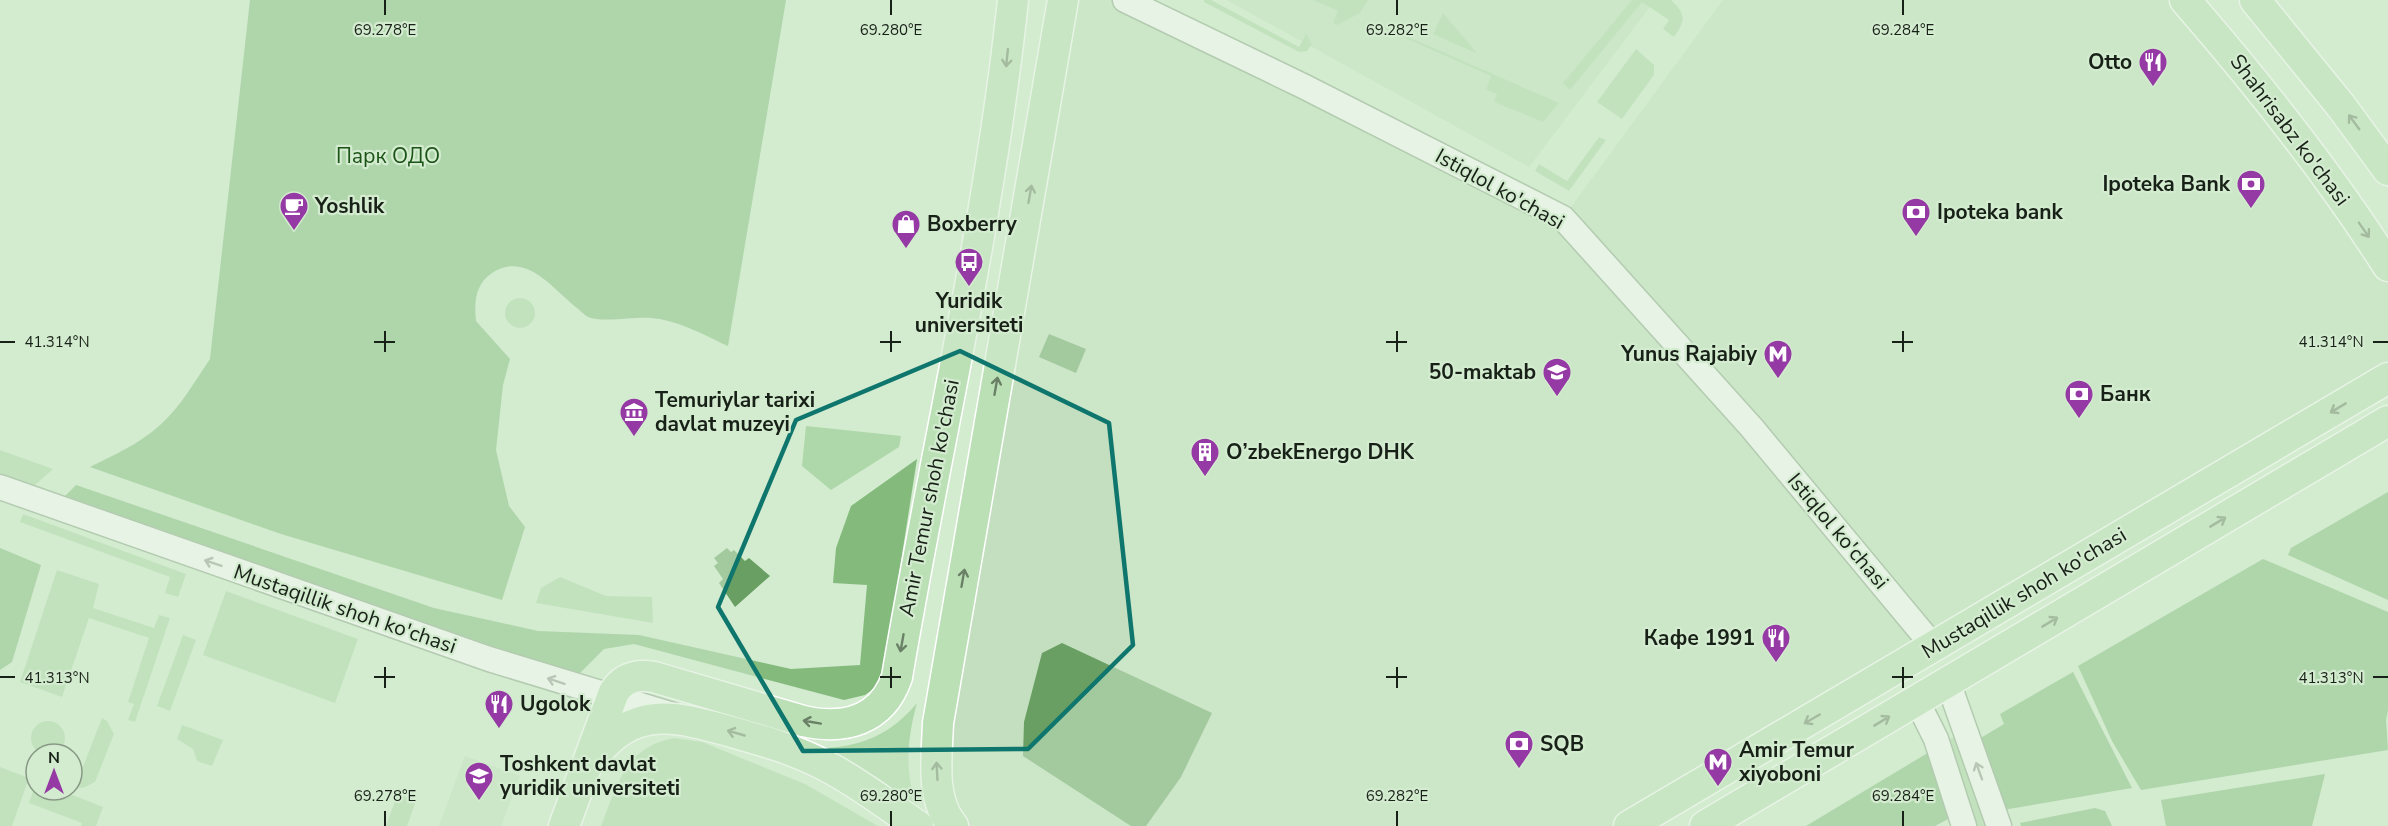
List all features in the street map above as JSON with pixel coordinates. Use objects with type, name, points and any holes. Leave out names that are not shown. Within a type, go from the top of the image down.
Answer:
[{"type":"main road","name":"Amir Temur shoh ko'chasi","points":[[612,698],[618,686],[626,680],[648,676],[803,721],[834,724],[852,722],[868,714],[883,703],[890,693],[897,677],[969,287],[1006,68],[1013,0]]},
{"type":"main road","points":[[953,826],[945,814],[939,795],[936,759],[939,723],[1063,0]]},
{"type":"main road","name":"Shahrisabz ko'chasi","points":[[2185,0],[2239,63],[2293,132],[2388,266]]},
{"type":"main road","points":[[2255,0],[2342,106],[2388,170]]},
{"type":"main road","name":"Mustaqillik shoh ko'chasi","points":[[1629,826],[2388,378]]},
{"type":"main road","name":"Mustaqillik shoh ko'chasi","points":[[1705,826],[2388,421]]},
{"type":"main road","points":[[564,826],[612,698]]},
{"type":"main road","points":[[586,767],[612,737],[639,722],[662,717],[692,721],[783,747],[813,759],[843,776],[918,826]]},
{"type":"street","name":"Istiqlol ko'chasi","points":[[1125,0],[1303,86],[1563,218],[1752,428],[1934,646]]},
{"type":"street","name":"Mustaqillik shoh ko'chasi","points":[[0,487],[479,656],[692,721]]},
{"type":"street","points":[[1948,682],[1999,826]]},
{"type":"street","points":[[1917,700],[1936,740],[1964,826]]},
{"type":"highlighted area","points":[[960,351],[1109,423],[1133,645],[1028,749],[803,751],[718,607],[796,420]]},
{"type":"shaded area","points":[[1063,0],[1125,0],[1563,218],[1723,0],[2185,0],[2388,266],[2388,378],[1629,826],[953,826],[939,795]]},
{"type":"shaded area","points":[[1204,0],[1211,0],[1299,47],[1306,34],[1312,44],[1307,51],[1299,52]]},
{"type":"shaded area","points":[[1227,0],[1655,0],[1529,167]]},
{"type":"shaded area","points":[[1313,0],[1368,0],[1360,13],[1337,25],[1333,23],[1338,11]]},
{"type":"shaded area","points":[[1632,0],[1671,0],[1683,17],[1681,26],[1674,37],[1663,29],[1669,20],[1642,2],[1570,90],[1563,83]]},
{"type":"shaded area","points":[[1443,13],[1476,52],[1476,53],[1433,34]]},
{"type":"shaded area","points":[[1378,26],[1383,26],[1559,103],[1543,122],[1494,102],[1497,94],[1486,90],[1491,76]]},
{"type":"shaded area","points":[[1636,49],[1654,65],[1654,75],[1622,119],[1597,102]]},
{"type":"shaded area","points":[[1599,137],[1606,140],[1569,191],[1535,171],[1539,164],[1567,181]]},
{"type":"shaded area","points":[[520,298],[526,299],[534,307],[534,319],[526,327],[520,328],[514,327],[506,319],[505,313],[506,307],[514,299]]},
{"type":"shaded area","points":[[1049,334],[1086,349],[1076,373],[1039,357]]},
{"type":"shaded area","points":[[806,426],[901,436],[899,447],[831,490],[802,466]]},
{"type":"shaded area","points":[[0,450],[53,469],[35,485],[0,473]]},
{"type":"shaded area","points":[[23,514],[186,574],[178,597],[165,593],[170,577],[20,522]]},
{"type":"shaded area","points":[[727,548],[731,552],[734,550],[745,561],[749,558],[770,576],[735,607],[719,583],[723,579],[714,566],[718,563],[714,558]]},
{"type":"shaded area","points":[[57,570],[99,584],[93,608],[154,628],[159,615],[170,618],[135,722],[128,720],[134,704],[128,702],[149,638],[89,618],[62,697],[20,682]]},
{"type":"shaded area","points":[[560,577],[606,596],[652,597],[653,623],[536,603],[541,588]]},
{"type":"shaded area","points":[[226,591],[358,639],[335,703],[203,655]]},
{"type":"shaded area","points":[[183,635],[196,640],[170,711],[157,706]]},
{"type":"shaded area","points":[[1062,643],[1212,713],[1181,777],[1146,826],[1131,826],[1023,756],[1024,722],[1042,653]]},
{"type":"shaded area","points":[[917,703],[909,743],[909,769],[918,809],[826,748],[853,744],[876,736],[898,722]]},
{"type":"shaded area","points":[[102,718],[107,721],[114,734],[95,782],[84,788],[84,764]]},
{"type":"shaded area","points":[[41,722],[55,722],[64,731],[64,742],[32,742],[32,731]]},
{"type":"shaded area","points":[[182,725],[223,740],[212,766],[197,761],[193,749],[177,739]]},
{"type":"shaded area","points":[[1958,735],[1988,826],[1972,826],[1946,741]]},
{"type":"shaded area","points":[[674,738],[702,742],[805,784],[878,826],[601,826],[618,783],[634,759],[657,743]]},
{"type":"shaded area","name":"Toshkent davlat yuridik universiteti","points":[[465,756],[520,776],[501,826],[439,826]]},
{"type":"shaded area","points":[[0,767],[24,776],[24,792],[12,826],[0,826]]},
{"type":"shaded area","points":[[398,793],[416,801],[407,826],[386,826]]},
{"type":"shaded area","points":[[84,799],[103,807],[96,826],[81,826],[82,823],[29,803],[84,802]]},
{"type":"green space","name":"Парк ОДО","points":[[250,0],[786,0],[728,346],[691,329],[661,319],[604,320],[589,317],[538,275],[516,266],[504,267],[492,273],[486,277],[479,288],[475,307],[476,321],[510,359],[503,385],[496,450],[509,506],[525,527],[502,600],[281,534],[90,467],[135,444],[167,419],[210,359]]},
{"type":"green space","points":[[917,459],[882,683],[865,695],[844,700],[634,644],[604,649],[577,676],[65,496],[76,485],[434,608],[538,631],[639,635],[791,669],[860,665],[867,585],[833,583],[836,548],[851,506]]},
{"type":"green space","points":[[2388,492],[2388,600],[2288,555],[2291,548]]},
{"type":"green space","points":[[0,548],[41,565],[12,662],[0,670]]},
{"type":"green space","points":[[2263,559],[2388,612],[2388,710],[2386,720],[2388,750],[2141,790],[2112,741],[2078,666]]},
{"type":"green space","points":[[2073,672],[2132,788],[2003,810],[1979,739],[2004,724],[2000,714]]},
{"type":"green space","points":[[1931,751],[1952,817],[1935,826],[1806,826]]},
{"type":"green space","points":[[2325,774],[2312,826],[2166,826],[2161,800]]},
{"type":"green space","points":[[2095,808],[2105,811],[2112,826],[2021,826],[2020,823]]},
{"type":"place","name":"Otto","points":[[2153,88]]},
{"type":"place","name":"Ipoteka Bank","points":[[2251,210]]},
{"type":"place","name":"Yoshlik","points":[[294,232]]},
{"type":"place","name":"Ipoteka bank","points":[[1916,238]]},
{"type":"place","name":"Boxberry","points":[[906,250]]},
{"type":"place","name":"Yuridik universiteti","points":[[969,288]]},
{"type":"place","name":"Yunus Rajabiy","points":[[1778,380]]},
{"type":"place","name":"50-maktab","points":[[1557,398]]},
{"type":"place","name":"Банк","points":[[2079,420]]},
{"type":"place","name":"Temuriylar tarixi davlat muzeyi","points":[[634,438]]},
{"type":"place","name":"O’zbekEnergo DHK","points":[[1205,478]]},
{"type":"place","name":"Кафе 1991","points":[[1776,664]]},
{"type":"place","name":"Ugolok","points":[[499,730]]},
{"type":"place","name":"SQB","points":[[1519,770]]},
{"type":"place","name":"Amir Temur xiyoboni","points":[[1718,788]]},
{"type":"place","name":"Toshkent davlat yuridik universiteti","points":[[479,802]]}]
